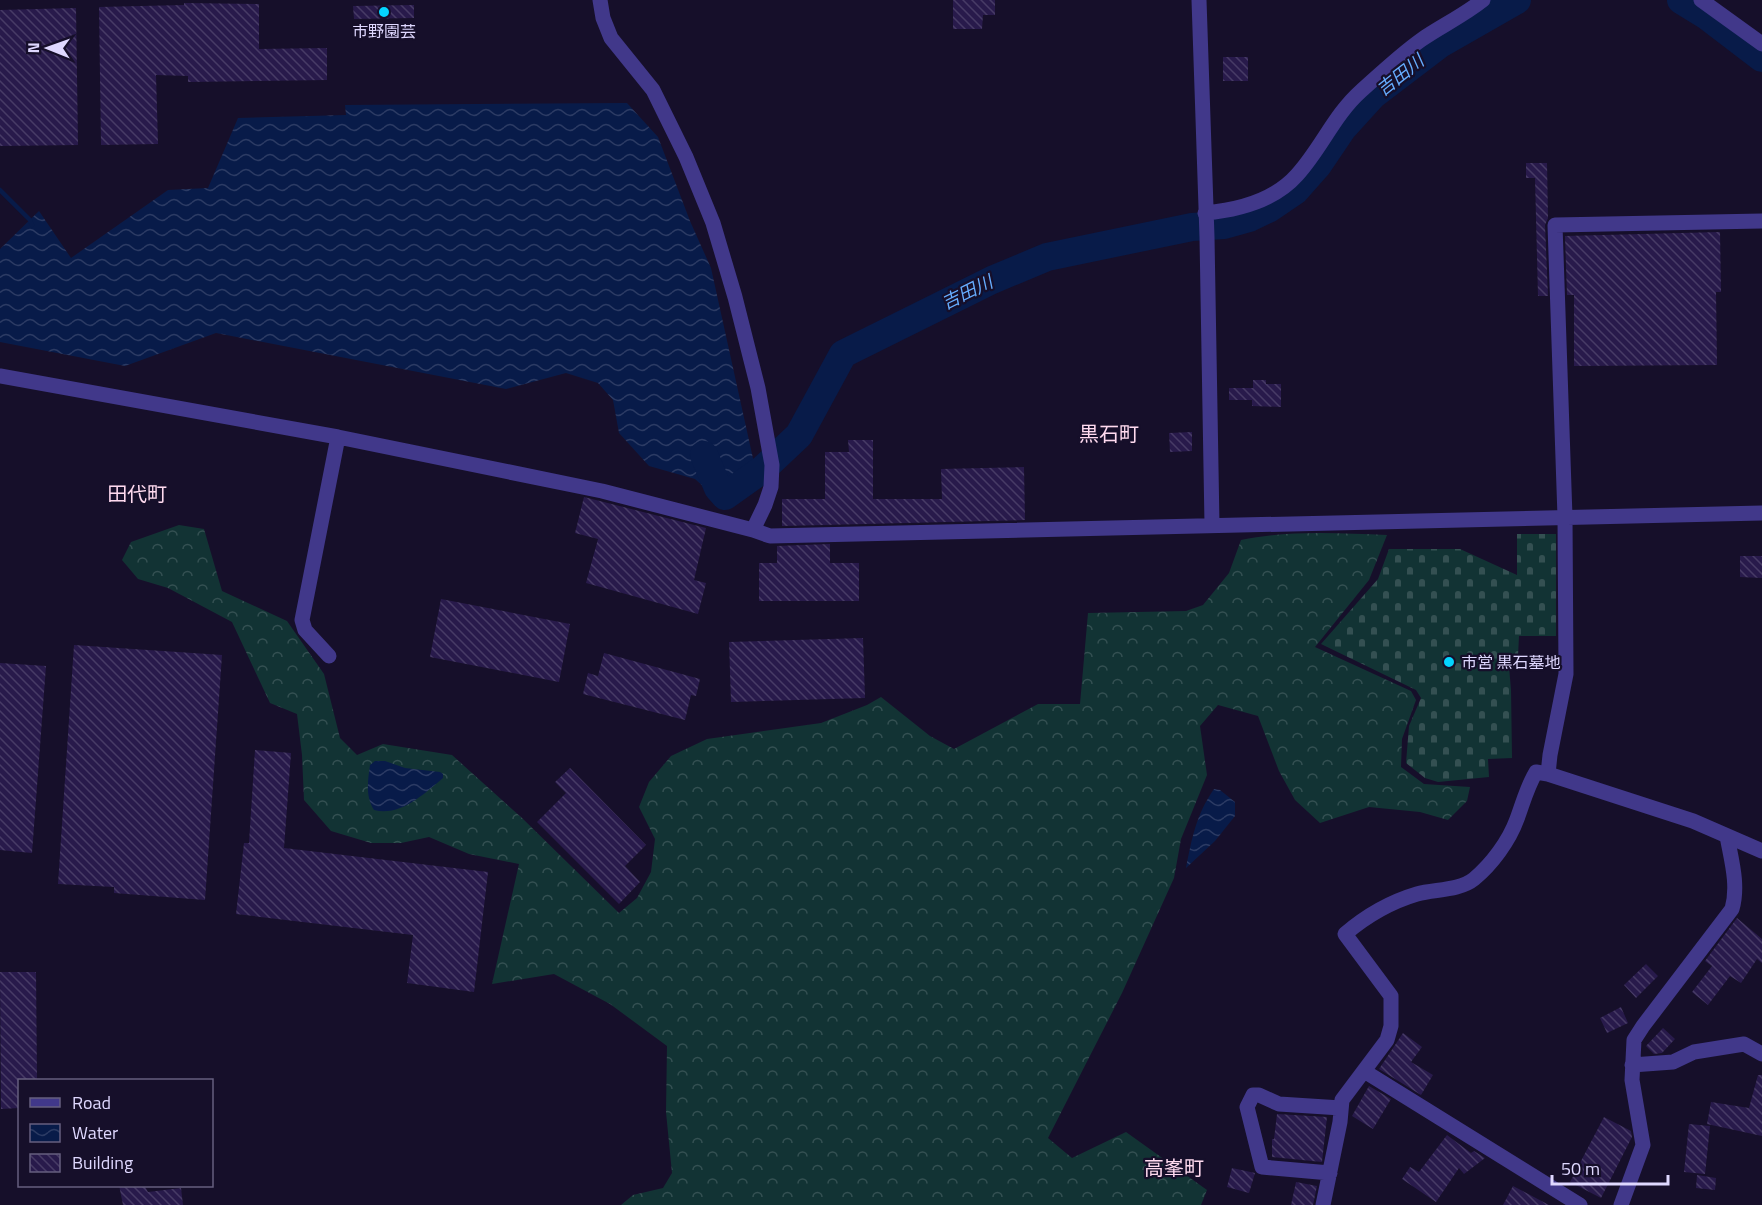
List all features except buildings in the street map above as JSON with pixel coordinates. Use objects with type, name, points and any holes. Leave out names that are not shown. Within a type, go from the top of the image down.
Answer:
[{"type":"street","points":[[600,0],[603,18],[611,38],[652,90],[686,157],[712,223],[735,297],[758,388],[772,465],[771,487],[753,530]]},
{"type":"street","points":[[1199,0],[1207,237],[1212,525]]},
{"type":"street","points":[[1205,214],[1246,206],[1282,188],[1297,176],[1342,111],[1359,93],[1419,42],[1483,0]]},
{"type":"street","points":[[1701,0],[1762,44]]},
{"type":"street","points":[[1548,774],[1566,674],[1565,518],[1555,225],[1762,221]]},
{"type":"street","points":[[0,376],[338,437],[603,491],[770,536],[1762,513]]},
{"type":"street","points":[[329,656],[305,630],[302,620],[338,437]]},
{"type":"street","points":[[1323,1205],[1342,1100],[1387,1040],[1390,1026],[1391,996],[1345,934],[1379,909],[1396,901],[1433,890],[1466,884],[1474,879],[1508,837],[1527,787],[1536,772],[1693,821],[1762,850]]},
{"type":"street","points":[[1621,1205],[1643,1145],[1634,1095],[1632,1065],[1634,1040],[1732,909],[1734,871],[1726,836]]},
{"type":"street","points":[[1632,1065],[1673,1062],[1694,1052],[1744,1044],[1762,1054]]},
{"type":"street","points":[[1364,1071],[1580,1205]]},
{"type":"street","points":[[1330,1173],[1262,1167],[1247,1107],[1253,1095],[1259,1095],[1279,1104],[1341,1108]]},
{"type":"green space","points":[[179,525],[204,529],[222,591],[287,621],[324,674],[340,738],[357,755],[383,744],[452,755],[522,818],[619,913],[637,898],[651,872],[655,839],[639,807],[649,782],[671,756],[707,739],[821,723],[881,697],[930,736],[954,749],[1038,704],[1080,704],[1088,613],[1186,611],[1203,605],[1229,573],[1241,540],[1259,537],[1314,533],[1387,535],[1369,580],[1315,647],[1411,691],[1416,700],[1402,739],[1401,767],[1424,784],[1470,787],[1467,801],[1448,820],[1420,812],[1369,807],[1320,823],[1295,800],[1279,771],[1258,716],[1218,705],[1200,726],[1207,775],[1181,839],[1174,878],[1122,993],[1048,1138],[1072,1158],[1126,1132],[1207,1190],[1201,1205],[621,1205],[633,1195],[663,1188],[672,1173],[666,1112],[667,1046],[610,1004],[554,974],[492,984],[519,864],[469,854],[429,837],[401,843],[371,843],[331,831],[304,800],[297,714],[270,703],[232,622],[168,588],[138,579],[122,560],[131,542]]},
{"type":"green space","points":[[1517,534],[1556,534],[1556,636],[1519,636],[1518,656],[1508,655],[1512,758],[1488,759],[1489,777],[1438,782],[1425,778],[1406,763],[1409,726],[1421,698],[1416,690],[1321,644],[1378,579],[1389,549],[1460,549],[1517,575]]},
{"type":"water","points":[[627,103],[658,137],[690,221],[711,268],[754,463],[714,496],[695,479],[649,466],[619,433],[613,400],[598,383],[566,373],[506,389],[216,333],[125,366],[0,342],[0,249],[39,211],[71,258],[168,190],[208,188],[238,118],[346,115],[345,105]]},
{"type":"water","points":[[375,761],[385,761],[405,768],[440,772],[443,778],[411,803],[393,810],[374,810],[369,799],[368,788],[370,765]]},
{"type":"water","points":[[1214,789],[1220,790],[1235,802],[1235,816],[1215,841],[1186,868],[1199,818]]},
{"type":"waterway","name":"吉田川","points":[[704,455],[718,488],[725,496],[763,469],[799,435],[843,354],[992,280],[1047,257],[1192,227],[1224,225],[1249,218],[1270,208],[1295,191],[1318,165],[1343,128],[1373,95],[1440,44],[1517,0]]},
{"type":"waterway","name":"吉田川","points":[[1681,0],[1707,16],[1762,58]]},
{"type":"waterway","points":[[0,190],[30,220],[32,225]]},
{"type":"place","name":"市野園芸","points":[[384,12]]},
{"type":"place","name":"市営 黒石墓地","points":[[1449,662]]},
{"type":"district","name":"黒石町","points":[[1109,433]]},
{"type":"district","name":"田代町","points":[[137,493]]},
{"type":"district","name":"高峯町","points":[[1174,1167]]}]
